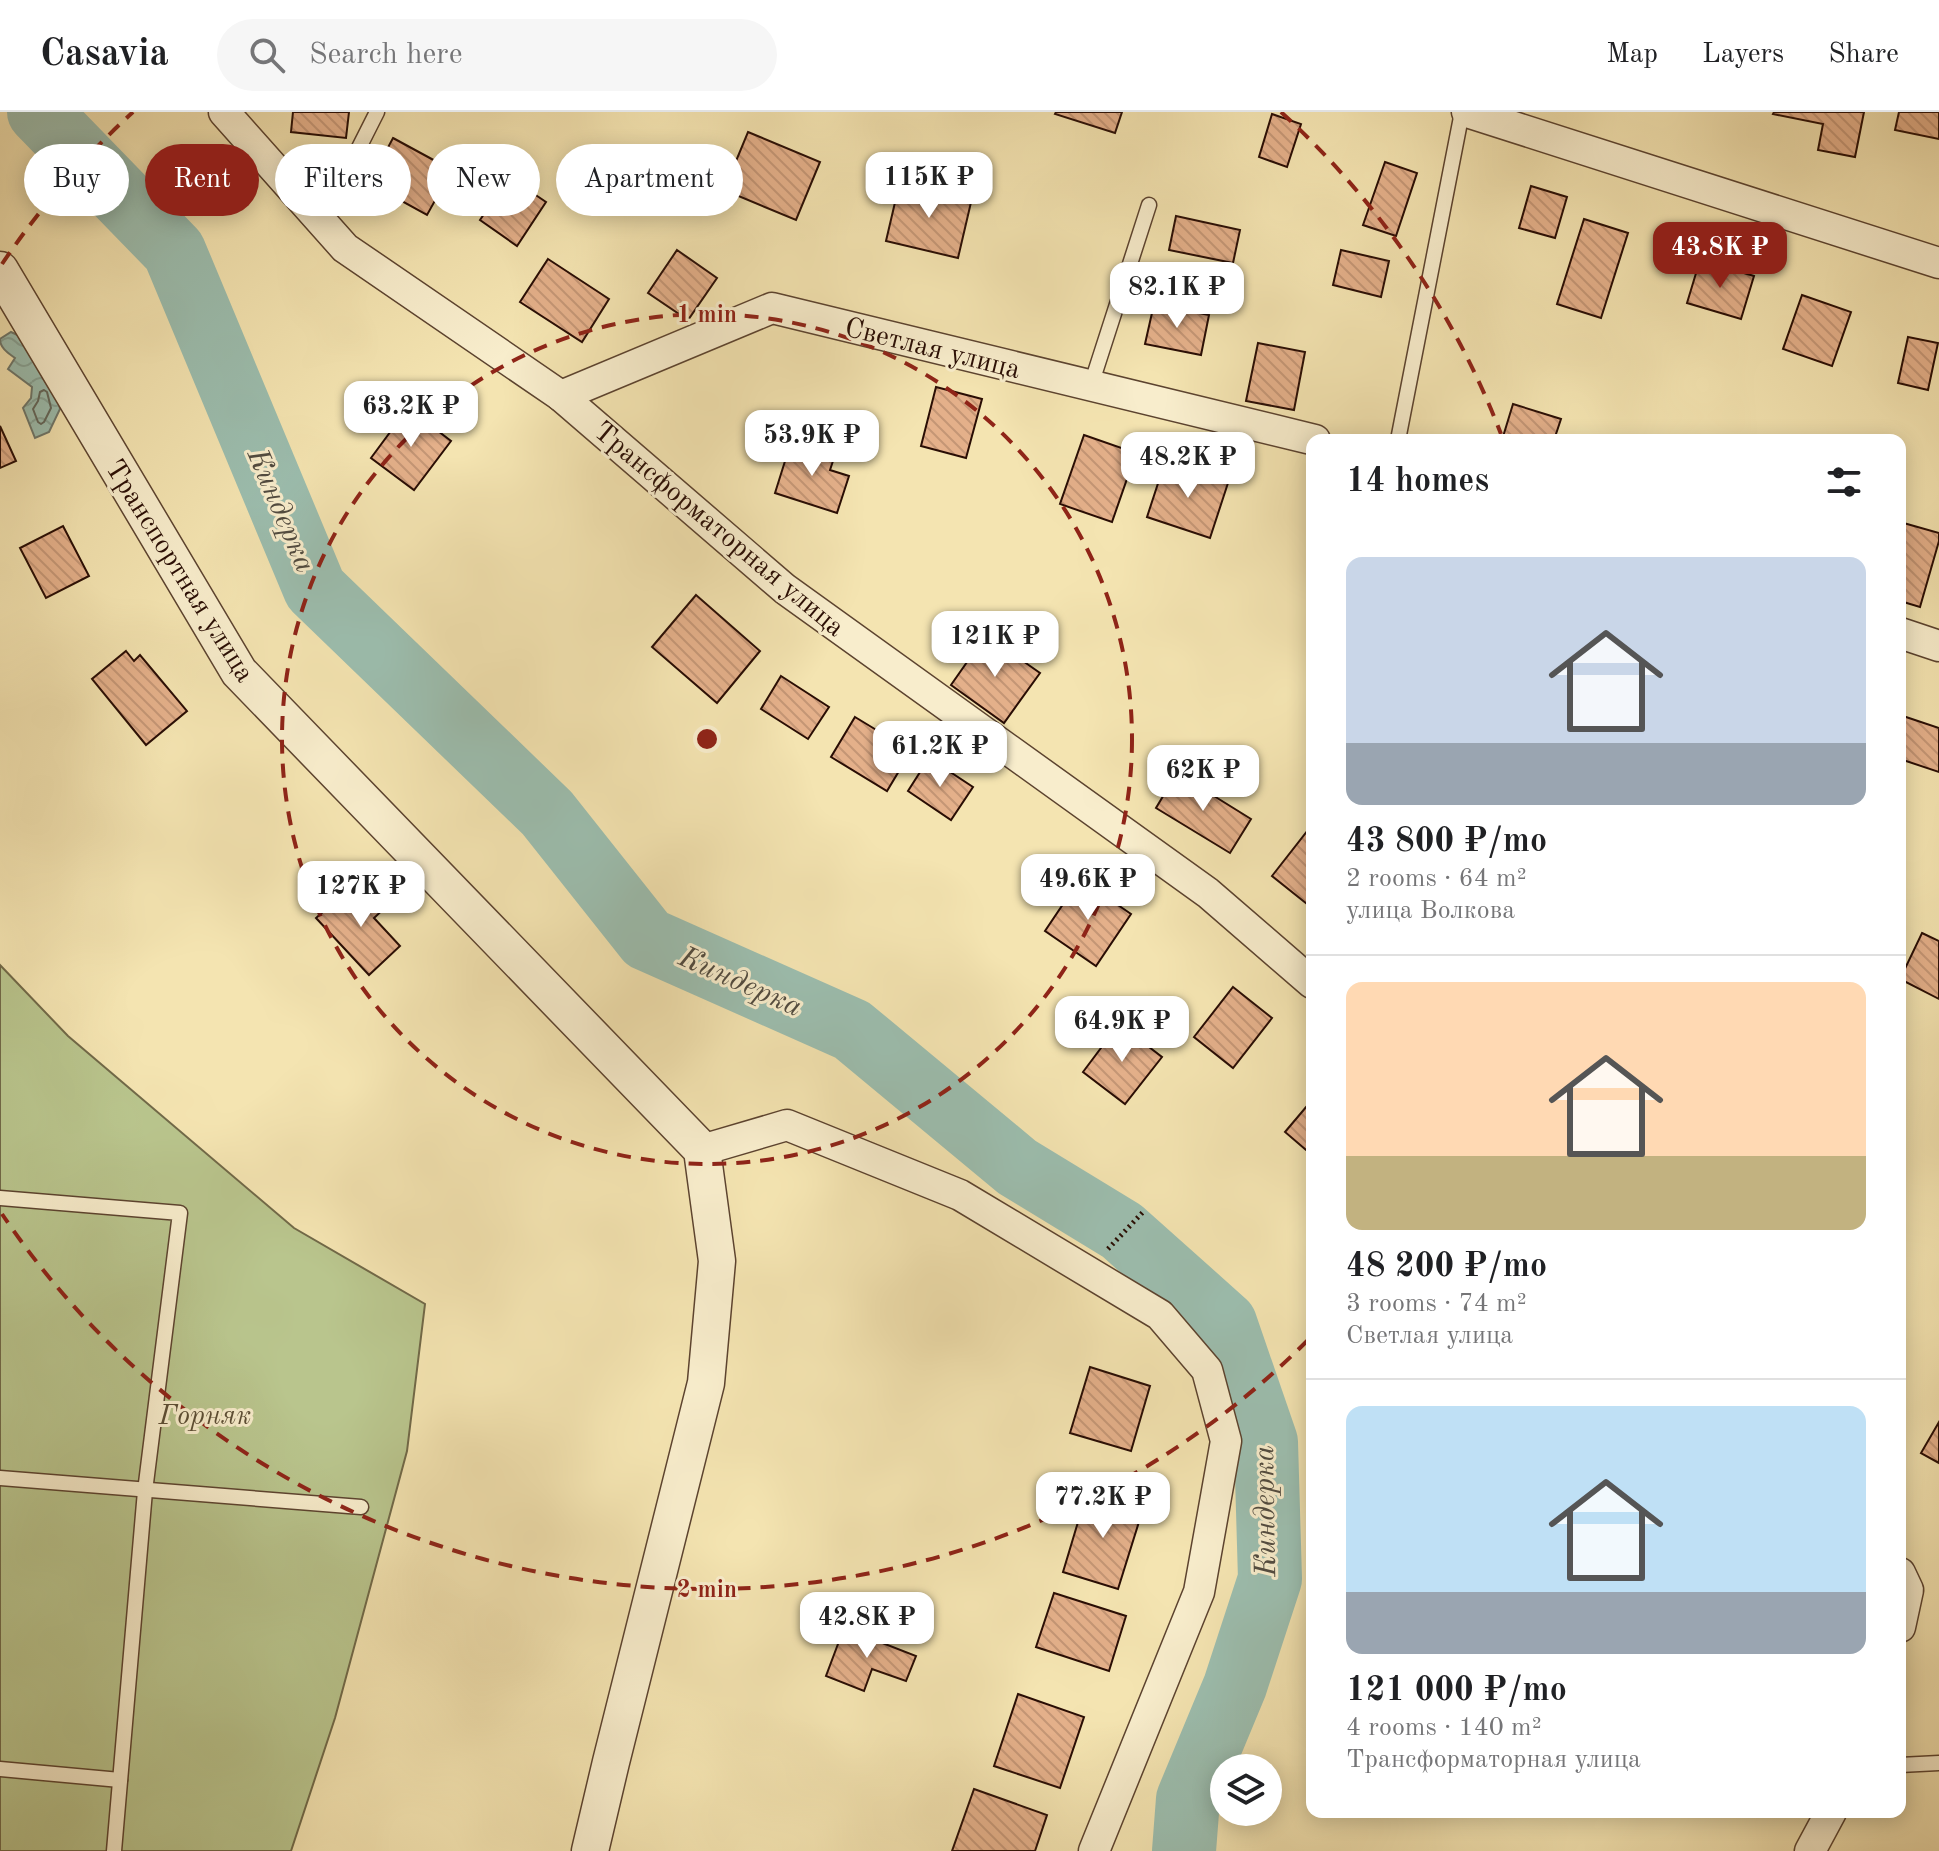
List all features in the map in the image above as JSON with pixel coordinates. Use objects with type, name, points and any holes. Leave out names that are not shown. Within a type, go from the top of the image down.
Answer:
[{"type":"street","name":"Трансформаторная улица","points":[[224,112],[345,248],[561,396],[785,589],[1208,893],[1306,978]]},
{"type":"street","points":[[1465,112],[1939,263]]},
{"type":"street","name":"Транспортная улица","points":[[0,270],[239,672],[702,1150]]},
{"type":"street","name":"Светлая улица","points":[[561,396],[772,308],[1306,438]]},
{"type":"street","points":[[1906,635],[1939,646]]},
{"type":"street","points":[[590,1851],[706,1383],[717,1261],[702,1150],[787,1125],[960,1195],[1160,1315],[1207,1370],[1226,1441],[1199,1592],[1094,1851]]},
{"type":"street","points":[[1810,1851],[1828,1818]]},
{"type":"lane","points":[[322,221],[377,112]]},
{"type":"lane","points":[[1399,434],[1465,112]]},
{"type":"lane","points":[[1091,385],[1149,205]]},
{"type":"lane","points":[[0,1198],[180,1213],[145,1491],[114,1851]]},
{"type":"lane","points":[[0,1478],[361,1507]]},
{"type":"lane","points":[[1906,1765],[1939,1763]]},
{"type":"lane","points":[[0,1769],[120,1780]]},
{"type":"path","points":[[1087,1271],[1143,1212]]},
{"type":"green space","name":"Горняк","points":[[0,965],[68,1036],[294,1228],[425,1304],[407,1451],[335,1718],[291,1851],[0,1851]]},
{"type":"water","points":[[11,332],[24,338],[57,395],[60,409],[49,432],[35,438],[23,408],[31,398],[32,387],[8,369],[15,358],[0,342]]},
{"type":"building","points":[[293,112],[349,112],[346,138],[291,132]]},
{"type":"building","points":[[1056,112],[1122,112],[1115,133]]},
{"type":"building","points":[[1774,112],[1864,112],[1855,157],[1818,150],[1823,124]]},
{"type":"building","points":[[1899,112],[1939,112],[1939,139],[1895,130]]},
{"type":"building","points":[[1272,114],[1301,124],[1287,167],[1259,157]]},
{"type":"building","points":[[748,132],[820,162],[796,220],[743,198],[743,144]]},
{"type":"building","points":[[393,138],[404,144],[390,144]]},
{"type":"building","points":[[411,148],[427,156],[427,215],[411,206]]},
{"type":"building","points":[[1385,162],[1417,173],[1396,236],[1363,225]]},
{"type":"building","points":[[900,181],[972,198],[958,258],[886,241]]},
{"type":"building","points":[[1531,186],[1567,197],[1555,238],[1519,228]]},
{"type":"building","points":[[483,216],[537,216],[517,246],[480,220]]},
{"type":"building","points":[[1176,216],[1240,230],[1233,263],[1169,250]]},
{"type":"building","points":[[1584,219],[1628,233],[1601,318],[1557,304]]},
{"type":"building","points":[[677,250],[717,278],[688,320],[648,293]]},
{"type":"building","points":[[1341,250],[1389,261],[1381,297],[1333,285]]},
{"type":"building","points":[[548,259],[609,299],[582,342],[520,302]]},
{"type":"building","points":[[1700,260],[1754,276],[1741,319],[1687,303]]},
{"type":"building","points":[[1802,295],[1851,312],[1832,366],[1783,349]]},
{"type":"building","points":[[1154,304],[1209,315],[1201,355],[1145,344]]},
{"type":"building","points":[[1908,337],[1938,343],[1928,390],[1898,383]]},
{"type":"building","points":[[1258,343],[1305,352],[1294,410],[1246,401]]},
{"type":"building","points":[[936,387],[982,399],[966,458],[921,446]]},
{"type":"building","points":[[1513,404],[1561,419],[1556,434],[1504,434]]},
{"type":"building","points":[[408,408],[451,441],[414,490],[371,458]]},
{"type":"building","points":[[0,426],[16,461],[0,468]]},
{"type":"building","points":[[1084,435],[1136,453],[1112,522],[1060,504]]},
{"type":"building","points":[[791,442],[835,455],[830,470],[849,476],[837,513],[775,493]]},
{"type":"building","points":[[1165,462],[1228,483],[1210,538],[1147,517]]},
{"type":"building","points":[[1906,524],[1939,533],[1920,607],[1906,603]]},
{"type":"building","points":[[63,526],[89,576],[46,598],[20,548]]},
{"type":"building","points":[[696,595],[760,651],[717,703],[652,647]]},
{"type":"building","points":[[986,635],[1040,673],[1004,723],[951,685]]},
{"type":"building","points":[[126,651],[134,661],[140,655],[187,711],[146,745],[92,679]]},
{"type":"building","points":[[781,676],[829,707],[808,739],[761,709]]},
{"type":"building","points":[[855,717],[911,751],[887,791],[831,757]]},
{"type":"building","points":[[1906,717],[1939,728],[1939,772],[1906,761]]},
{"type":"building","points":[[929,758],[973,787],[951,820],[908,791]]},
{"type":"building","points":[[1177,773],[1251,819],[1230,853],[1156,808]]},
{"type":"building","points":[[1306,833],[1306,903],[1272,876]]},
{"type":"building","points":[[1080,879],[1131,914],[1096,966],[1045,931]]},
{"type":"building","points":[[369,883],[389,904],[374,918],[400,946],[369,975],[316,918],[335,901],[341,908]]},
{"type":"building","points":[[1922,933],[1939,941],[1939,999],[1906,982],[1906,966]]},
{"type":"building","points":[[1233,987],[1272,1018],[1233,1068],[1194,1037]]},
{"type":"building","points":[[1119,1024],[1162,1057],[1125,1104],[1083,1072]]},
{"type":"building","points":[[1306,1107],[1306,1150],[1285,1132]]},
{"type":"building","points":[[1090,1367],[1150,1386],[1131,1451],[1070,1433]]},
{"type":"building","points":[[1939,1422],[1939,1463],[1921,1453]]},
{"type":"building","points":[[1087,1492],[1143,1509],[1118,1589],[1063,1572]]},
{"type":"building","points":[[1054,1593],[1126,1616],[1109,1671],[1036,1647]]},
{"type":"building","points":[[844,1628],[916,1656],[906,1681],[872,1669],[864,1691],[826,1676]]},
{"type":"building","points":[[1018,1694],[1084,1717],[1060,1788],[994,1766]]},
{"type":"building","points":[[974,1789],[1047,1815],[1035,1851],[952,1851]]},
{"type":"waterway","name":"Киндерка","points":[[39,112],[174,251],[315,589],[547,813],[647,939],[852,1030],[1017,1167],[1122,1231],[1225,1323],[1266,1442],[1270,1579],[1235,1686],[1188,1799],[1184,1851]]}]
